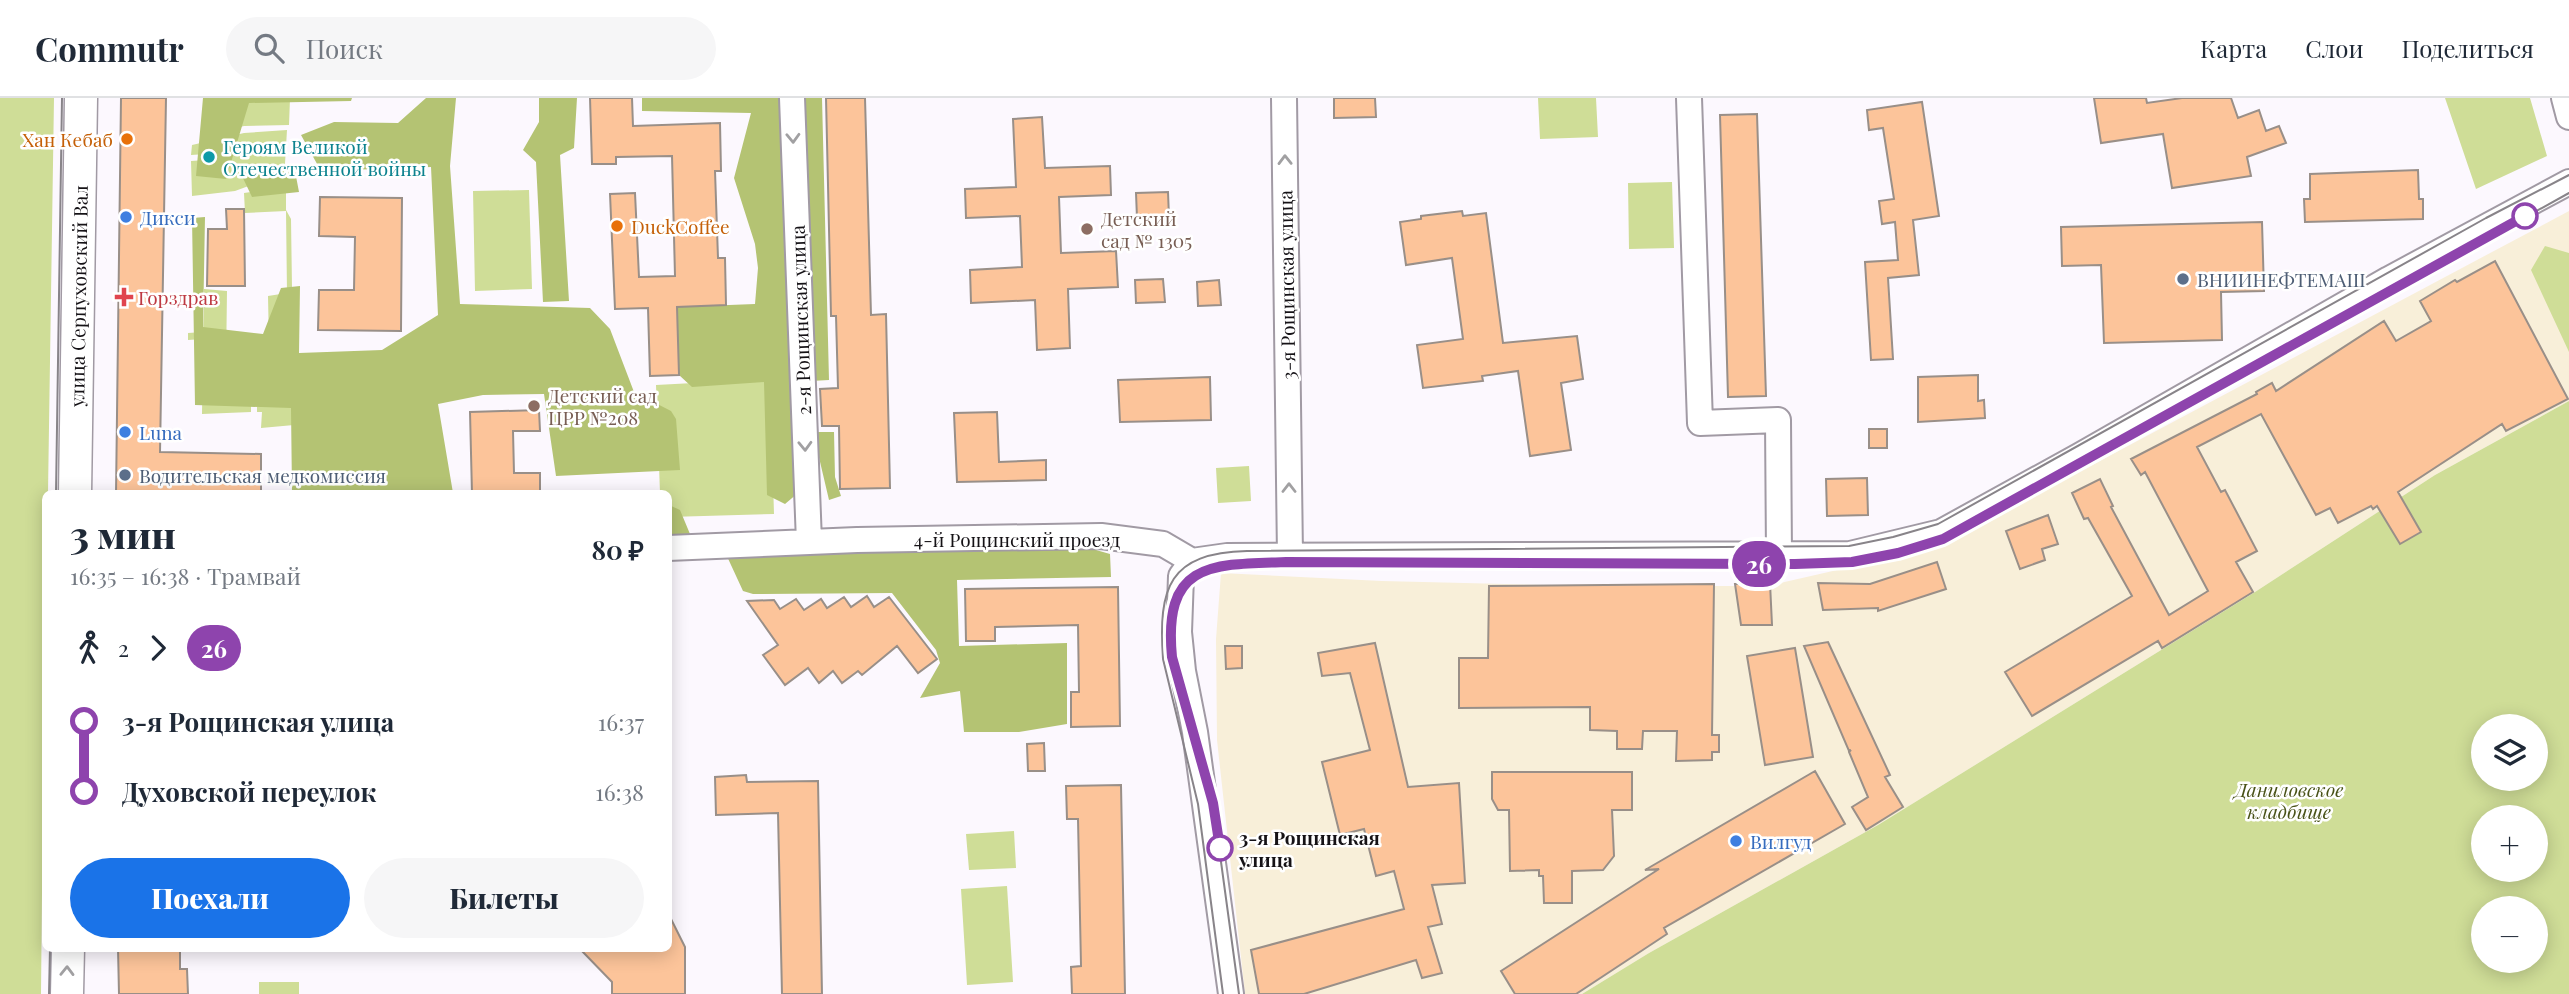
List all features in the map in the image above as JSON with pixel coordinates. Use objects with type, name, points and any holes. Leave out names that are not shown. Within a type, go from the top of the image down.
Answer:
[{"type":"main road","name":"улица Серпуховский Вал","points":[[75,490],[80,98]]},
{"type":"main road","points":[[67,994],[68,952]]},
{"type":"street","name":"2-я Рощинская улица","points":[[792,98],[809,542]]},
{"type":"street","name":"3-я Рощинская улица","points":[[1284,98],[1290,556]]},
{"type":"street","points":[[1689,98],[1700,423],[1778,420],[1779,555]]},
{"type":"street","points":[[2564,98],[2569,117]]},
{"type":"street","points":[[1231,994],[1195,732],[1182,671],[1179,632],[1181,576],[1192,561],[1227,556],[1850,554],[1941,531],[2079,456],[2389,279],[2569,182]]},
{"type":"street","name":"4-й Рощинский проезд","points":[[672,548],[1101,536],[1163,544],[1192,561]]},
{"type":"shaded area","points":[[2569,211],[2569,401],[2435,475],[2255,592],[1878,825],[1649,953],[1582,994],[1245,994],[1217,740],[1216,639],[1221,573],[1382,581],[1588,586],[1767,586],[1938,547]]},
{"type":"green space","points":[[0,98],[54,98],[48,490],[42,490],[41,994],[0,994]]},
{"type":"green space","points":[[203,98],[352,98],[351,101],[249,103],[226,179],[196,176]]},
{"type":"green space","points":[[211,98],[290,99],[289,125],[244,126],[212,134]]},
{"type":"green space","points":[[426,98],[456,98],[450,166],[460,304],[590,308],[610,329],[634,392],[671,411],[676,419],[680,470],[556,476],[544,394],[483,395],[438,404],[452,490],[292,490],[291,408],[195,405],[192,218],[205,217],[203,327],[263,334],[281,288],[300,286],[299,353],[382,350],[438,315],[431,167],[321,171],[301,135],[334,122],[398,123]]},
{"type":"green space","points":[[539,98],[577,98],[574,148],[560,155],[569,301],[543,302],[536,162],[523,150],[539,122]]},
{"type":"green space","points":[[642,98],[784,98],[798,493],[785,504],[767,495],[764,382],[692,387],[679,375],[677,307],[755,304],[758,268],[755,244],[734,178],[751,113],[642,111]]},
{"type":"green space","points":[[799,98],[822,98],[829,380],[811,381]]},
{"type":"green space","points":[[1538,98],[1596,98],[1598,137],[1540,139]]},
{"type":"green space","points":[[2445,98],[2530,98],[2547,156],[2476,189]]},
{"type":"green space","points":[[287,130],[284,180],[254,184],[235,191],[192,196],[191,161],[206,160],[206,154],[191,155],[192,145],[244,133]]},
{"type":"green space","points":[[295,171],[299,192],[252,197],[241,174]]},
{"type":"green space","points":[[1672,182],[1674,248],[1629,249],[1628,183]]},
{"type":"green space","points":[[286,187],[286,210],[291,219],[294,425],[261,428],[262,412],[257,412],[257,407],[251,406],[251,412],[202,414],[203,339],[188,340],[188,333],[203,332],[204,302],[193,302],[193,296],[204,296],[204,289],[227,291],[226,366],[269,345],[268,296],[287,293],[286,211],[245,213],[244,193]]},
{"type":"green space","points":[[529,190],[532,289],[475,291],[473,191]]},
{"type":"green space","points":[[2545,246],[2569,253],[2569,352],[2531,270]]},
{"type":"green space","points":[[770,379],[774,514],[672,517],[672,490],[660,490],[656,385]]},
{"type":"green space","name":"Даниловское кладбище","points":[[2569,401],[2569,994],[1582,994],[1649,953],[1878,825],[2255,592],[2435,475]]},
{"type":"green space","points":[[813,432],[834,432],[835,477],[841,496],[829,500]]},
{"type":"green space","points":[[1249,466],[1251,501],[1218,503],[1216,468]]},
{"type":"green space","points":[[672,506],[680,510],[690,534],[672,535]]},
{"type":"green space","points":[[1089,548],[1110,554],[1111,577],[957,580],[959,646],[1067,643],[1067,724],[1019,732],[964,732],[960,691],[920,698],[940,663],[936,650],[892,593],[753,594],[743,591],[725,552]]},
{"type":"green space","points":[[1014,831],[1016,868],[969,870],[966,834]]},
{"type":"green space","points":[[1007,886],[1013,982],[967,985],[961,889]]},
{"type":"green space","points":[[259,982],[299,982],[299,994],[259,994]]},
{"type":"building","points":[[121,98],[166,98],[160,452],[261,454],[261,490],[116,490]]},
{"type":"building","points":[[590,98],[632,98],[633,126],[720,123],[721,171],[715,171],[718,258],[725,258],[726,305],[677,307],[679,375],[650,376],[648,308],[615,309],[610,194],[635,193],[639,277],[675,276],[672,156],[616,157],[616,164],[592,164]]},
{"type":"building","points":[[826,98],[865,98],[871,315],[886,314],[890,488],[840,489],[839,426],[822,426],[820,389],[838,388],[836,316],[831,316]]},
{"type":"building","points":[[1334,98],[1375,98],[1376,117],[1334,118]]},
{"type":"building","points":[[2094,98],[2146,98],[2147,103],[2182,98],[2231,98],[2238,118],[2259,110],[2266,131],[2279,126],[2286,143],[2247,157],[2251,176],[2172,188],[2163,134],[2101,143]]},
{"type":"building","points":[[1922,102],[1939,216],[1913,220],[1919,275],[1888,278],[1893,359],[1871,360],[1865,262],[1898,260],[1895,222],[1882,224],[1879,201],[1894,199],[1883,128],[1869,130],[1867,110]]},
{"type":"building","points":[[1757,114],[1766,396],[1728,397],[1720,115]]},
{"type":"building","points":[[1042,117],[1045,168],[1110,166],[1111,195],[1059,197],[1061,253],[1116,251],[1118,287],[1068,289],[1070,348],[1037,350],[1035,300],[971,303],[970,270],[1022,267],[1020,216],[966,218],[965,189],[1016,187],[1013,119]]},
{"type":"building","points":[[2418,170],[2423,219],[2305,222],[2304,199],[2310,199],[2310,174]]},
{"type":"building","points":[[1168,192],[1169,217],[1137,218],[1136,193]]},
{"type":"building","points":[[320,197],[402,198],[401,331],[318,330],[319,290],[354,290],[355,237],[319,236]]},
{"type":"building","points":[[226,209],[244,209],[245,286],[207,286],[208,229],[227,229]]},
{"type":"building","points":[[1462,211],[1463,216],[1486,213],[1503,343],[1577,336],[1583,379],[1561,383],[1571,450],[1530,456],[1518,371],[1482,376],[1483,381],[1423,388],[1417,345],[1463,339],[1452,258],[1406,265],[1400,222],[1421,219],[1421,216]]},
{"type":"building","name":"ВНИИНЕФТЕМАШ","points":[[2262,222],[2264,291],[2221,292],[2222,340],[2104,343],[2101,265],[2062,266],[2061,227]]},
{"type":"building","points":[[2495,261],[2568,399],[2506,431],[2502,424],[2398,492],[2421,532],[2400,544],[2377,506],[2373,509],[2371,506],[2338,523],[2330,508],[2316,515],[2261,414],[2197,447],[2221,492],[2225,490],[2257,551],[2236,562],[2253,592],[2162,648],[2158,641],[2032,716],[2005,672],[2132,596],[2088,518],[2084,519],[2072,493],[2100,479],[2113,506],[2111,507],[2169,615],[2208,591],[2145,472],[2141,475],[2131,459],[2257,394],[2256,392],[2272,383],[2276,391],[2384,321],[2396,341],[2431,321],[2420,301]]},
{"type":"building","points":[[1163,279],[1165,302],[1136,303],[1135,280]]},
{"type":"building","points":[[1219,280],[1221,305],[1198,306],[1197,282]]},
{"type":"building","points":[[1978,375],[1978,401],[1984,400],[1985,418],[1918,422],[1918,377]]},
{"type":"building","points":[[1210,377],[1211,420],[1120,422],[1118,380]]},
{"type":"building","points":[[539,410],[540,431],[513,431],[514,473],[540,473],[540,490],[472,490],[470,412]]},
{"type":"building","points":[[997,412],[999,462],[1046,460],[1046,480],[957,482],[954,413]]},
{"type":"building","points":[[1869,429],[1887,429],[1887,448],[1869,448]]},
{"type":"building","points":[[1867,478],[1868,515],[1827,516],[1826,479]]},
{"type":"building","points":[[2048,515],[2058,544],[2042,549],[2045,560],[2020,569],[2006,531]]},
{"type":"building","points":[[1937,562],[1946,589],[1878,611],[1878,608],[1823,610],[1818,583],[1870,584]]},
{"type":"building","points":[[1770,583],[1772,625],[1741,625],[1735,584]]},
{"type":"building","points":[[1714,584],[1712,735],[1719,735],[1719,752],[1712,752],[1712,760],[1676,761],[1677,731],[1643,731],[1642,749],[1617,749],[1617,731],[1590,730],[1590,707],[1459,708],[1459,658],[1488,658],[1489,586]]},
{"type":"building","points":[[1118,587],[1120,726],[1071,727],[1071,692],[1079,692],[1078,625],[995,627],[995,641],[966,641],[965,589]]},
{"type":"building","points":[[867,596],[874,607],[889,597],[937,659],[918,673],[897,646],[862,675],[858,671],[842,683],[833,671],[819,683],[808,668],[785,685],[763,655],[778,645],[747,601],[774,600],[780,609],[796,599],[804,610],[821,599],[827,608],[844,597],[851,607]]},
{"type":"building","points":[[1828,642],[1890,775],[1885,777],[1903,807],[1866,830],[1852,807],[1868,797],[1849,752],[1851,750],[1849,751],[1804,646]]},
{"type":"building","points":[[1375,643],[1408,787],[1459,783],[1465,883],[1432,885],[1442,924],[1428,927],[1442,973],[1422,978],[1416,960],[1304,994],[1259,994],[1251,950],[1404,909],[1394,871],[1376,876],[1364,829],[1340,835],[1322,762],[1370,750],[1350,673],[1322,676],[1318,653]]},
{"type":"building","points":[[1225,646],[1242,646],[1242,668],[1226,669]]},
{"type":"building","points":[[1795,648],[1813,757],[1765,765],[1747,656]]},
{"type":"building","points":[[1044,743],[1045,771],[1028,771],[1027,744]]},
{"type":"building","points":[[1815,771],[1845,824],[1664,928],[1667,934],[1576,994],[1515,994],[1501,971],[1659,869],[1645,870]]},
{"type":"building","points":[[1492,772],[1632,772],[1632,810],[1612,810],[1614,856],[1603,870],[1572,871],[1572,903],[1544,903],[1543,876],[1539,876],[1539,870],[1510,871],[1509,810],[1498,810],[1492,799]]},
{"type":"building","points":[[746,775],[747,782],[818,781],[822,994],[782,994],[778,813],[716,815],[715,777]]},
{"type":"building","points":[[1121,785],[1125,994],[1072,994],[1071,967],[1081,966],[1078,819],[1067,819],[1066,786]]},
{"type":"building","points":[[672,921],[685,947],[685,994],[612,994],[612,982],[583,952],[672,952]]},
{"type":"building","points":[[118,952],[180,952],[180,969],[187,969],[188,994],[119,994]]},
{"type":"tram line","points":[[56,490],[62,98]]},
{"type":"tram line","points":[[1223,994],[1198,804],[1163,659],[1163,612],[1167,594],[1174,579],[1185,567],[1221,553],[1247,551],[1849,546],[1893,537],[1938,524],[2486,218],[2569,175]]},
{"type":"tram line","points":[[1171,623],[1177,600],[1195,575],[1217,566],[1235,563],[1301,561],[1795,564],[1852,562],[1898,553],[1943,539],[2569,193]]},
{"type":"tram line","name":"26","points":[[1220,848],[1213,803],[1172,657],[1170,637],[1178,595],[1186,583],[1199,572],[1231,564],[1286,562],[1795,564],[1852,562],[1898,553],[1943,539],[2525,216]]},
{"type":"tram line","points":[[1177,675],[1213,803],[1239,994]]},
{"type":"tram line","points":[[49,994],[50,952]]},
{"type":"place","name":"Хан Кебаб","points":[[127,139]]},
{"type":"place","name":"Героям Великой Отечественной войны","points":[[209,157]]},
{"type":"place","name":"Дикси","points":[[126,217]]},
{"type":"place","name":"DuckCoffee","points":[[617,226]]},
{"type":"place","name":"Детский сад № 1305","points":[[1087,229]]},
{"type":"place","name":"ВНИИНЕФТЕМАШ","points":[[2183,279]]},
{"type":"place","name":"Горздрав","points":[[124,297]]},
{"type":"place","name":"Детский сад ЦРР №208","points":[[534,406]]},
{"type":"place","name":"Luna","points":[[125,432]]},
{"type":"place","name":"Водительская медкомиссия","points":[[125,475]]},
{"type":"place","name":"Вилгуд","points":[[1736,841]]},
{"type":"place","name":"3-я Рощинская улица","points":[[1220,848]]}]
